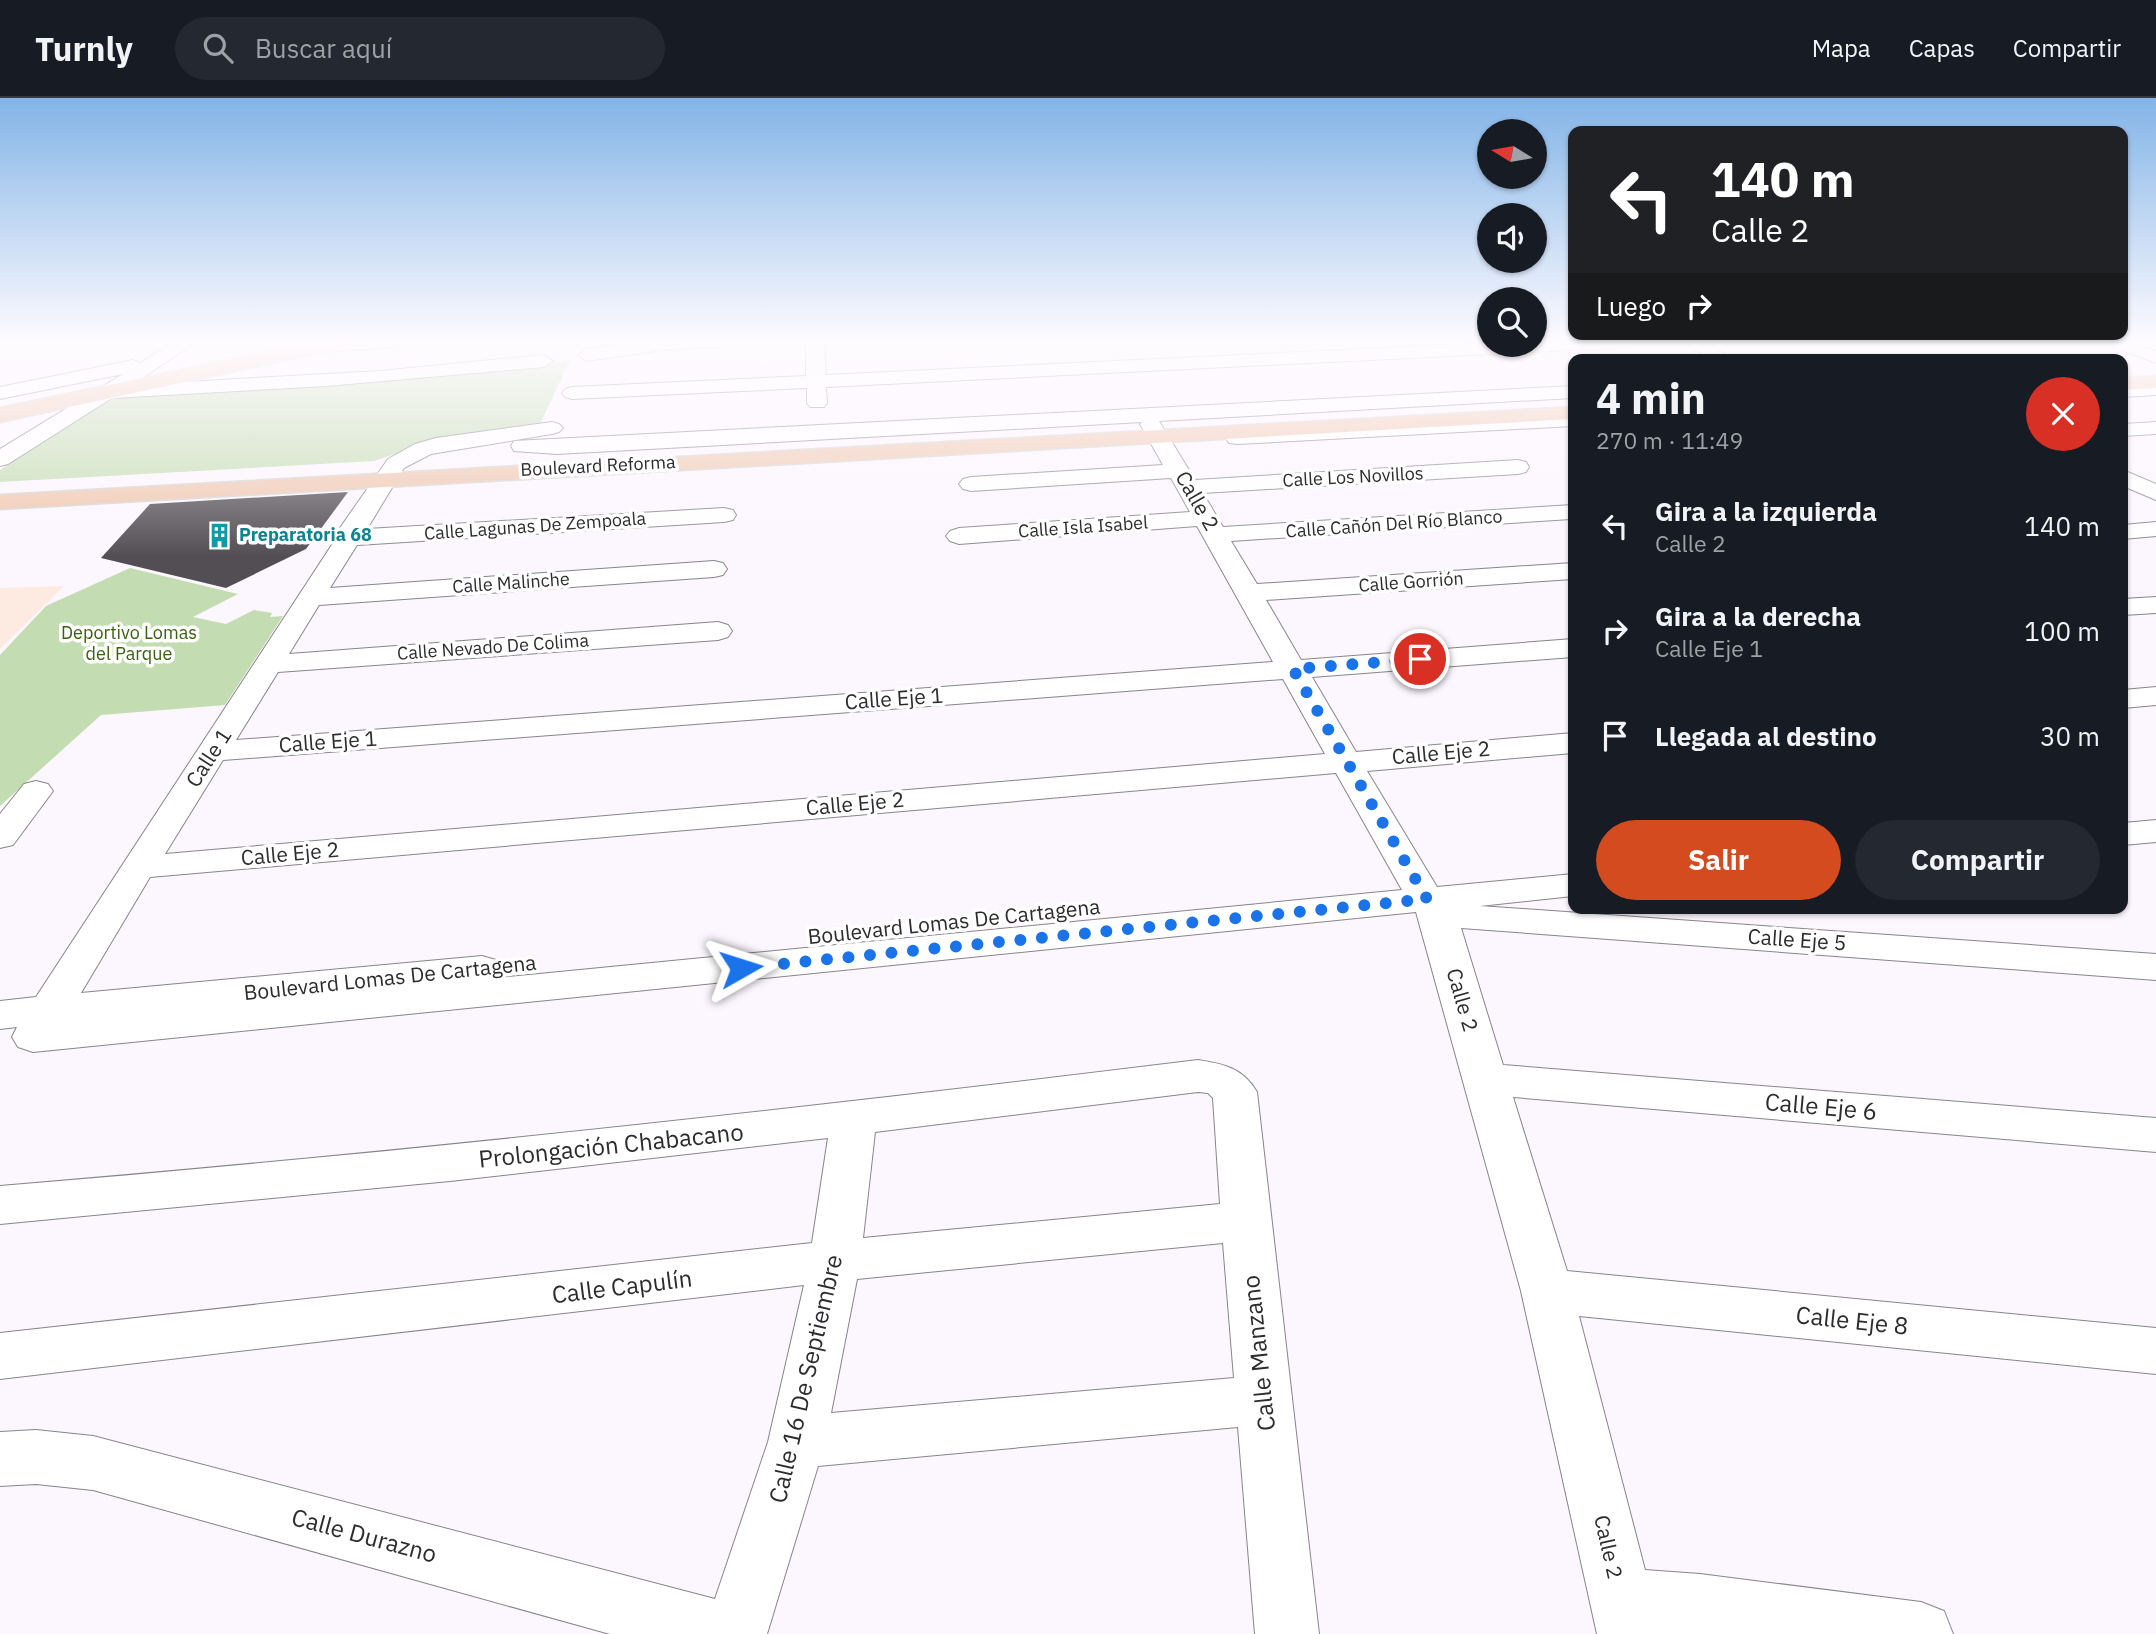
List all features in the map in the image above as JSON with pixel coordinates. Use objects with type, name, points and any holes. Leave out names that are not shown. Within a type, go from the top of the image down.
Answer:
[{"type":"main road","name":"Boulevard Reforma","points":[[1158,434],[1422,414]]},
{"type":"main road","name":"Boulevard Reforma","points":[[0,502],[387,476],[1560,414]]},
{"type":"main road","name":"Boulevard Reforma","points":[[0,488],[387,476]]},
{"type":"street","points":[[0,459],[72,414]]},
{"type":"street","points":[[548,438],[565,414]]},
{"type":"street","points":[[818,414],[818,432]]},
{"type":"street","points":[[387,476],[423,449],[485,440],[818,432],[1167,414]]},
{"type":"street","points":[[1158,434],[1568,420]]},
{"type":"street","points":[[2128,430],[2156,428]]},
{"type":"street","name":"Calle 2","points":[[1158,434],[1425,897],[1485,1079],[1547,1291],[1625,1617]]},
{"type":"street","name":"Calle Los Novillos","points":[[1184,479],[1518,467]]},
{"type":"street","points":[[2128,475],[2154,481]]},
{"type":"street","name":"Calle 1","points":[[27,1021],[138,867],[387,476]]},
{"type":"street","points":[[971,484],[1184,479]]},
{"type":"street","name":"Calle Cañón Del Río Blanco","points":[[1212,527],[1568,512]]},
{"type":"street","name":"Calle Lagunas De Zempoala","points":[[346,538],[724,515]]},
{"type":"street","name":"Calle Isla Isabel","points":[[959,536],[1212,527]]},
{"type":"street","points":[[2128,532],[2156,529]]},
{"type":"street","name":"Calle Malinche","points":[[309,598],[713,569]]},
{"type":"street","name":"Calle Gorrión","points":[[1250,593],[1568,571]]},
{"type":"street","points":[[2128,607],[2156,605]]},
{"type":"street","name":"Calle Nevado De Colima","points":[[268,664],[718,631]]},
{"type":"street","name":"Calle Eje 1","points":[[214,751],[1568,648]]},
{"type":"street","points":[[2128,699],[2156,696]]},
{"type":"street","name":"Calle Eje 2","points":[[138,867],[1568,743]]},
{"type":"street","points":[[0,837],[36,791]]},
{"type":"street","points":[[2128,812],[2156,809]]},
{"type":"street","points":[[2128,834],[2156,831]]},
{"type":"street","name":"Boulevard Lomas De Cartagena","points":[[1425,897],[1568,864]]},
{"type":"street","name":"Boulevard Lomas De Cartagena","points":[[27,1021],[715,958],[1568,885]]},
{"type":"street","name":"Calle Eje 5","points":[[1425,897],[1568,911]]},
{"type":"street","name":"Calle Eje 5","points":[[1603,914],[2156,967]]},
{"type":"street","name":"Prolongación Chabacano","points":[[0,1205],[252,1185],[854,1119],[1198,1076],[1220,1079]]},
{"type":"street","name":"Calle Manzano","points":[[1220,1079],[1235,1093],[1244,1221],[1266,1400],[1287,1634]]},
{"type":"street","name":"Calle Eje 6","points":[[1485,1079],[2156,1135]]},
{"type":"street","name":"Calle 16 De Septiembre","points":[[735,1634],[770,1533],[797,1442],[835,1261],[854,1119]]},
{"type":"street","name":"Calle Capulín","points":[[0,1356],[835,1261],[1244,1221]]},
{"type":"street","name":"Calle Eje 8","points":[[1547,1291],[2156,1351]]},
{"type":"street","points":[[797,1442],[1266,1400]]},
{"type":"street","name":"Calle Durazno","points":[[0,1459],[36,1457],[93,1463],[725,1634]]},
{"type":"street","points":[[1625,1617],[1700,1606],[1921,1634]]},
{"type":"shaded area","points":[[64,586],[0,649],[0,588]]},
{"type":"green space","points":[[80,414],[545,414],[541,422],[529,428],[428,443],[374,461],[0,482],[0,470]]},
{"type":"green space","name":"Deportivo Lomas del Parque","points":[[130,568],[238,594],[193,617],[226,624],[254,610],[272,613],[270,617],[283,616],[225,705],[101,715],[0,806],[0,655],[46,606]]},
{"type":"building","name":"Preparatoria 68","points":[[348,492],[306,549],[226,588],[101,558],[150,504]]},
{"type":"place","name":"Preparatoria 68","points":[[219,535]]},
{"type":"route","points":[[741,968],[1427,899],[1293,669],[1420,659]]}]
